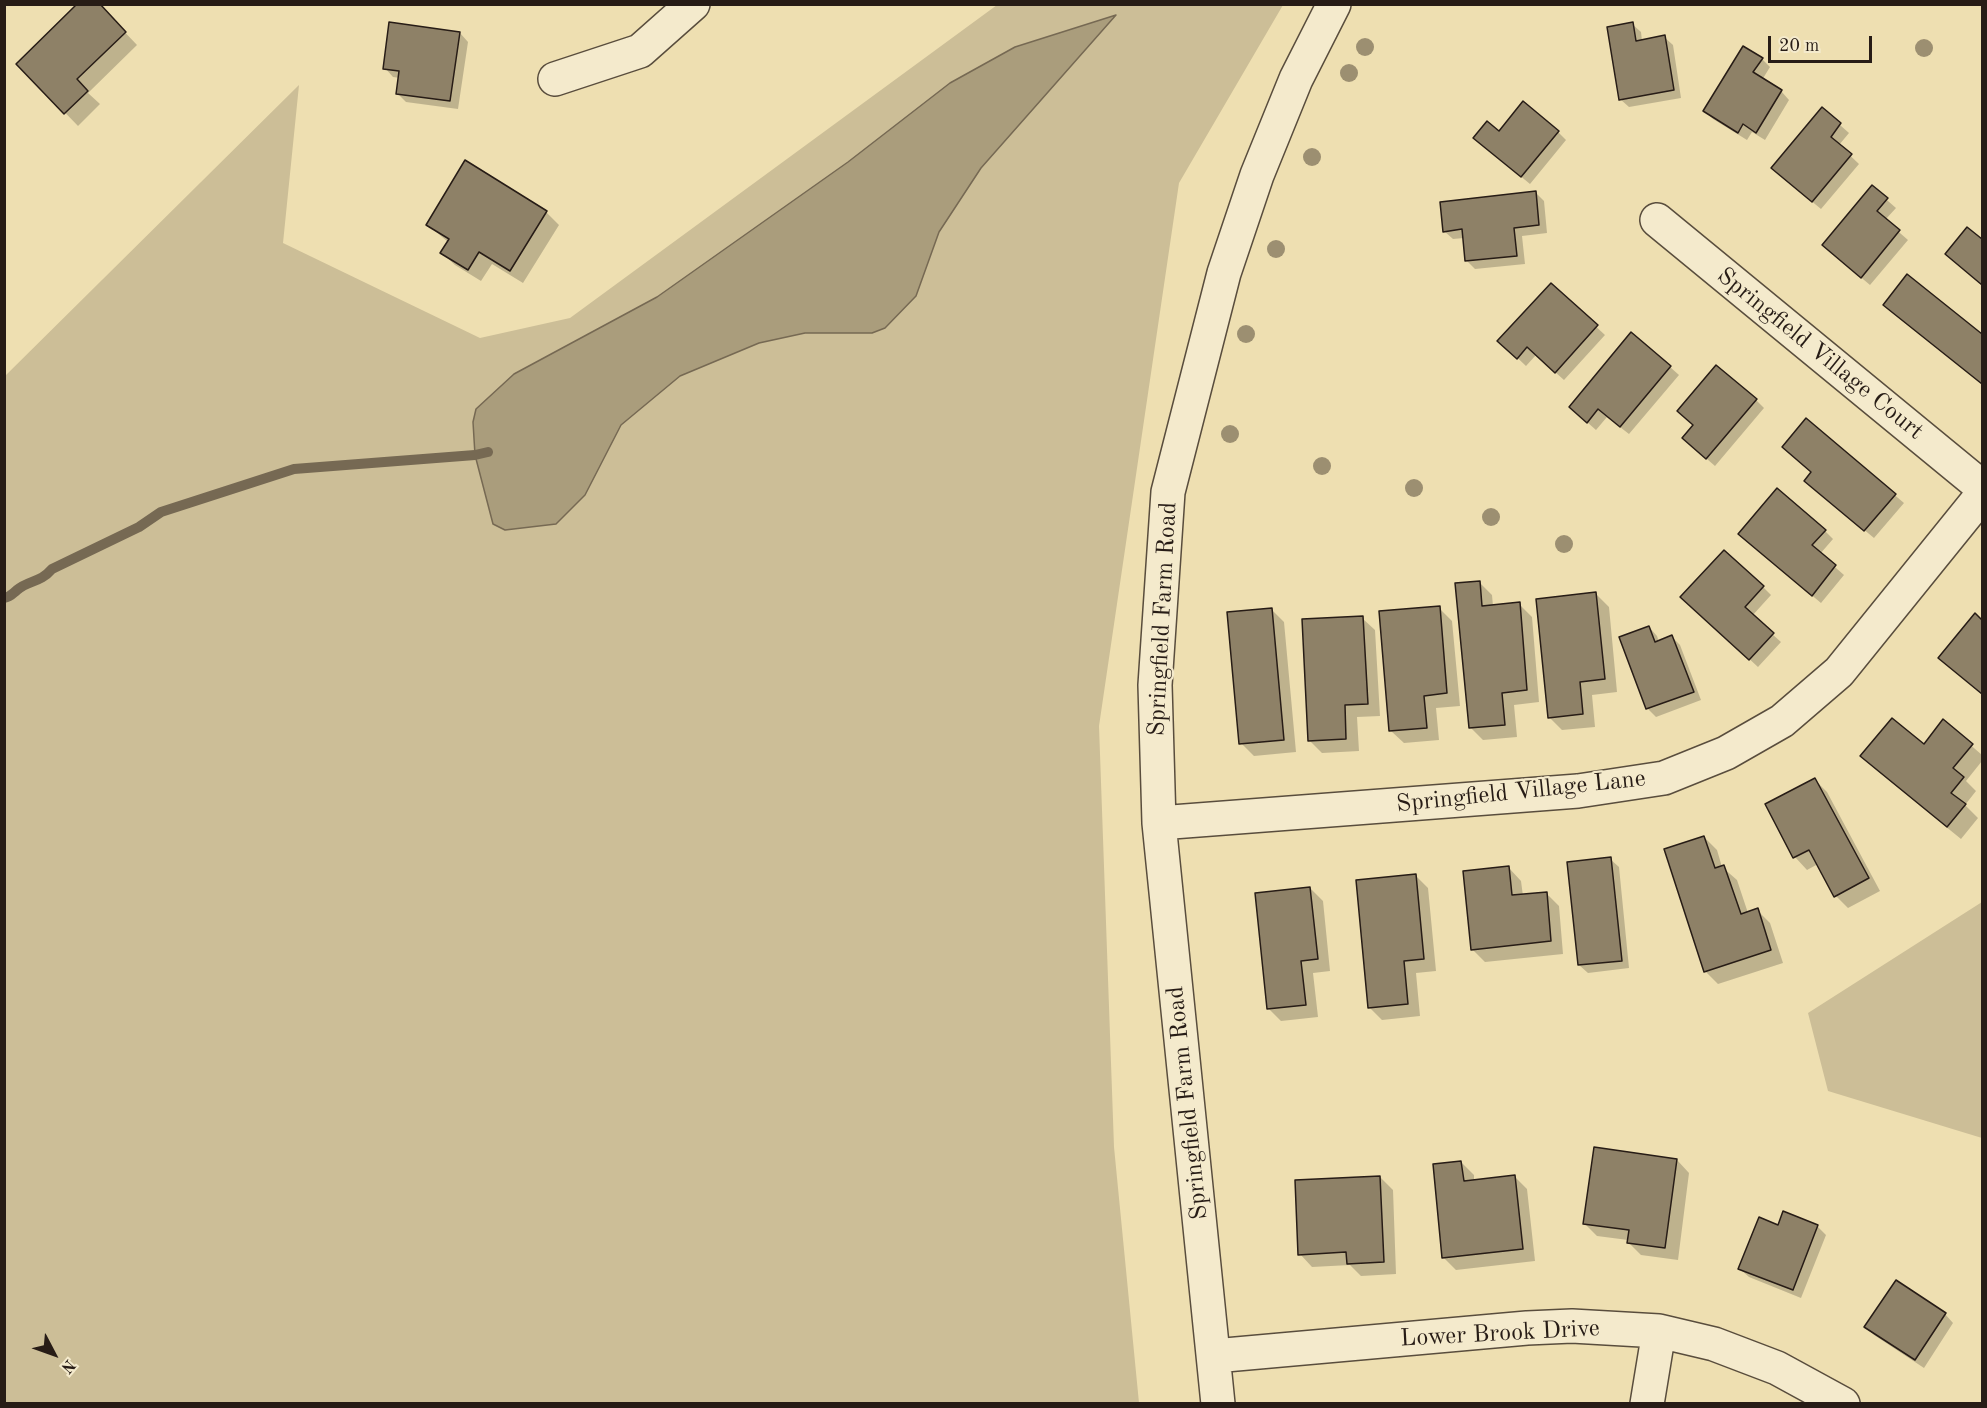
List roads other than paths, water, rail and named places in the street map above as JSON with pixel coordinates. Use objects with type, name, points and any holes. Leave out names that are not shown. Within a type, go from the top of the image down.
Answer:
[{"type":"street","points":[[555,79],[640,51],[693,4]]},
{"type":"street","name":"Springfield Farm Road","points":[[1218,1404],[1159,823],[1155,685],[1168,492],[1224,273],[1257,175],[1296,79],[1334,4]]},
{"type":"street","name":"Springfield Village Court","points":[[1657,220],[1983,487]]},
{"type":"street","name":"Springfield Village Lane","points":[[1159,823],[1578,791],[1664,777],[1726,753],[1782,721],[1839,672],[1983,495]]},
{"type":"street","name":"Lower Brook Drive","points":[[1214,1356],[1527,1328],[1572,1326],[1659,1331],[1714,1344],[1777,1368],[1843,1404]]},
{"type":"street","points":[[1647,1404],[1659,1331]]},
{"type":"waterway","points":[[4,598],[43,577],[52,569],[139,527],[161,512],[294,469],[475,455],[488,452]]}]
